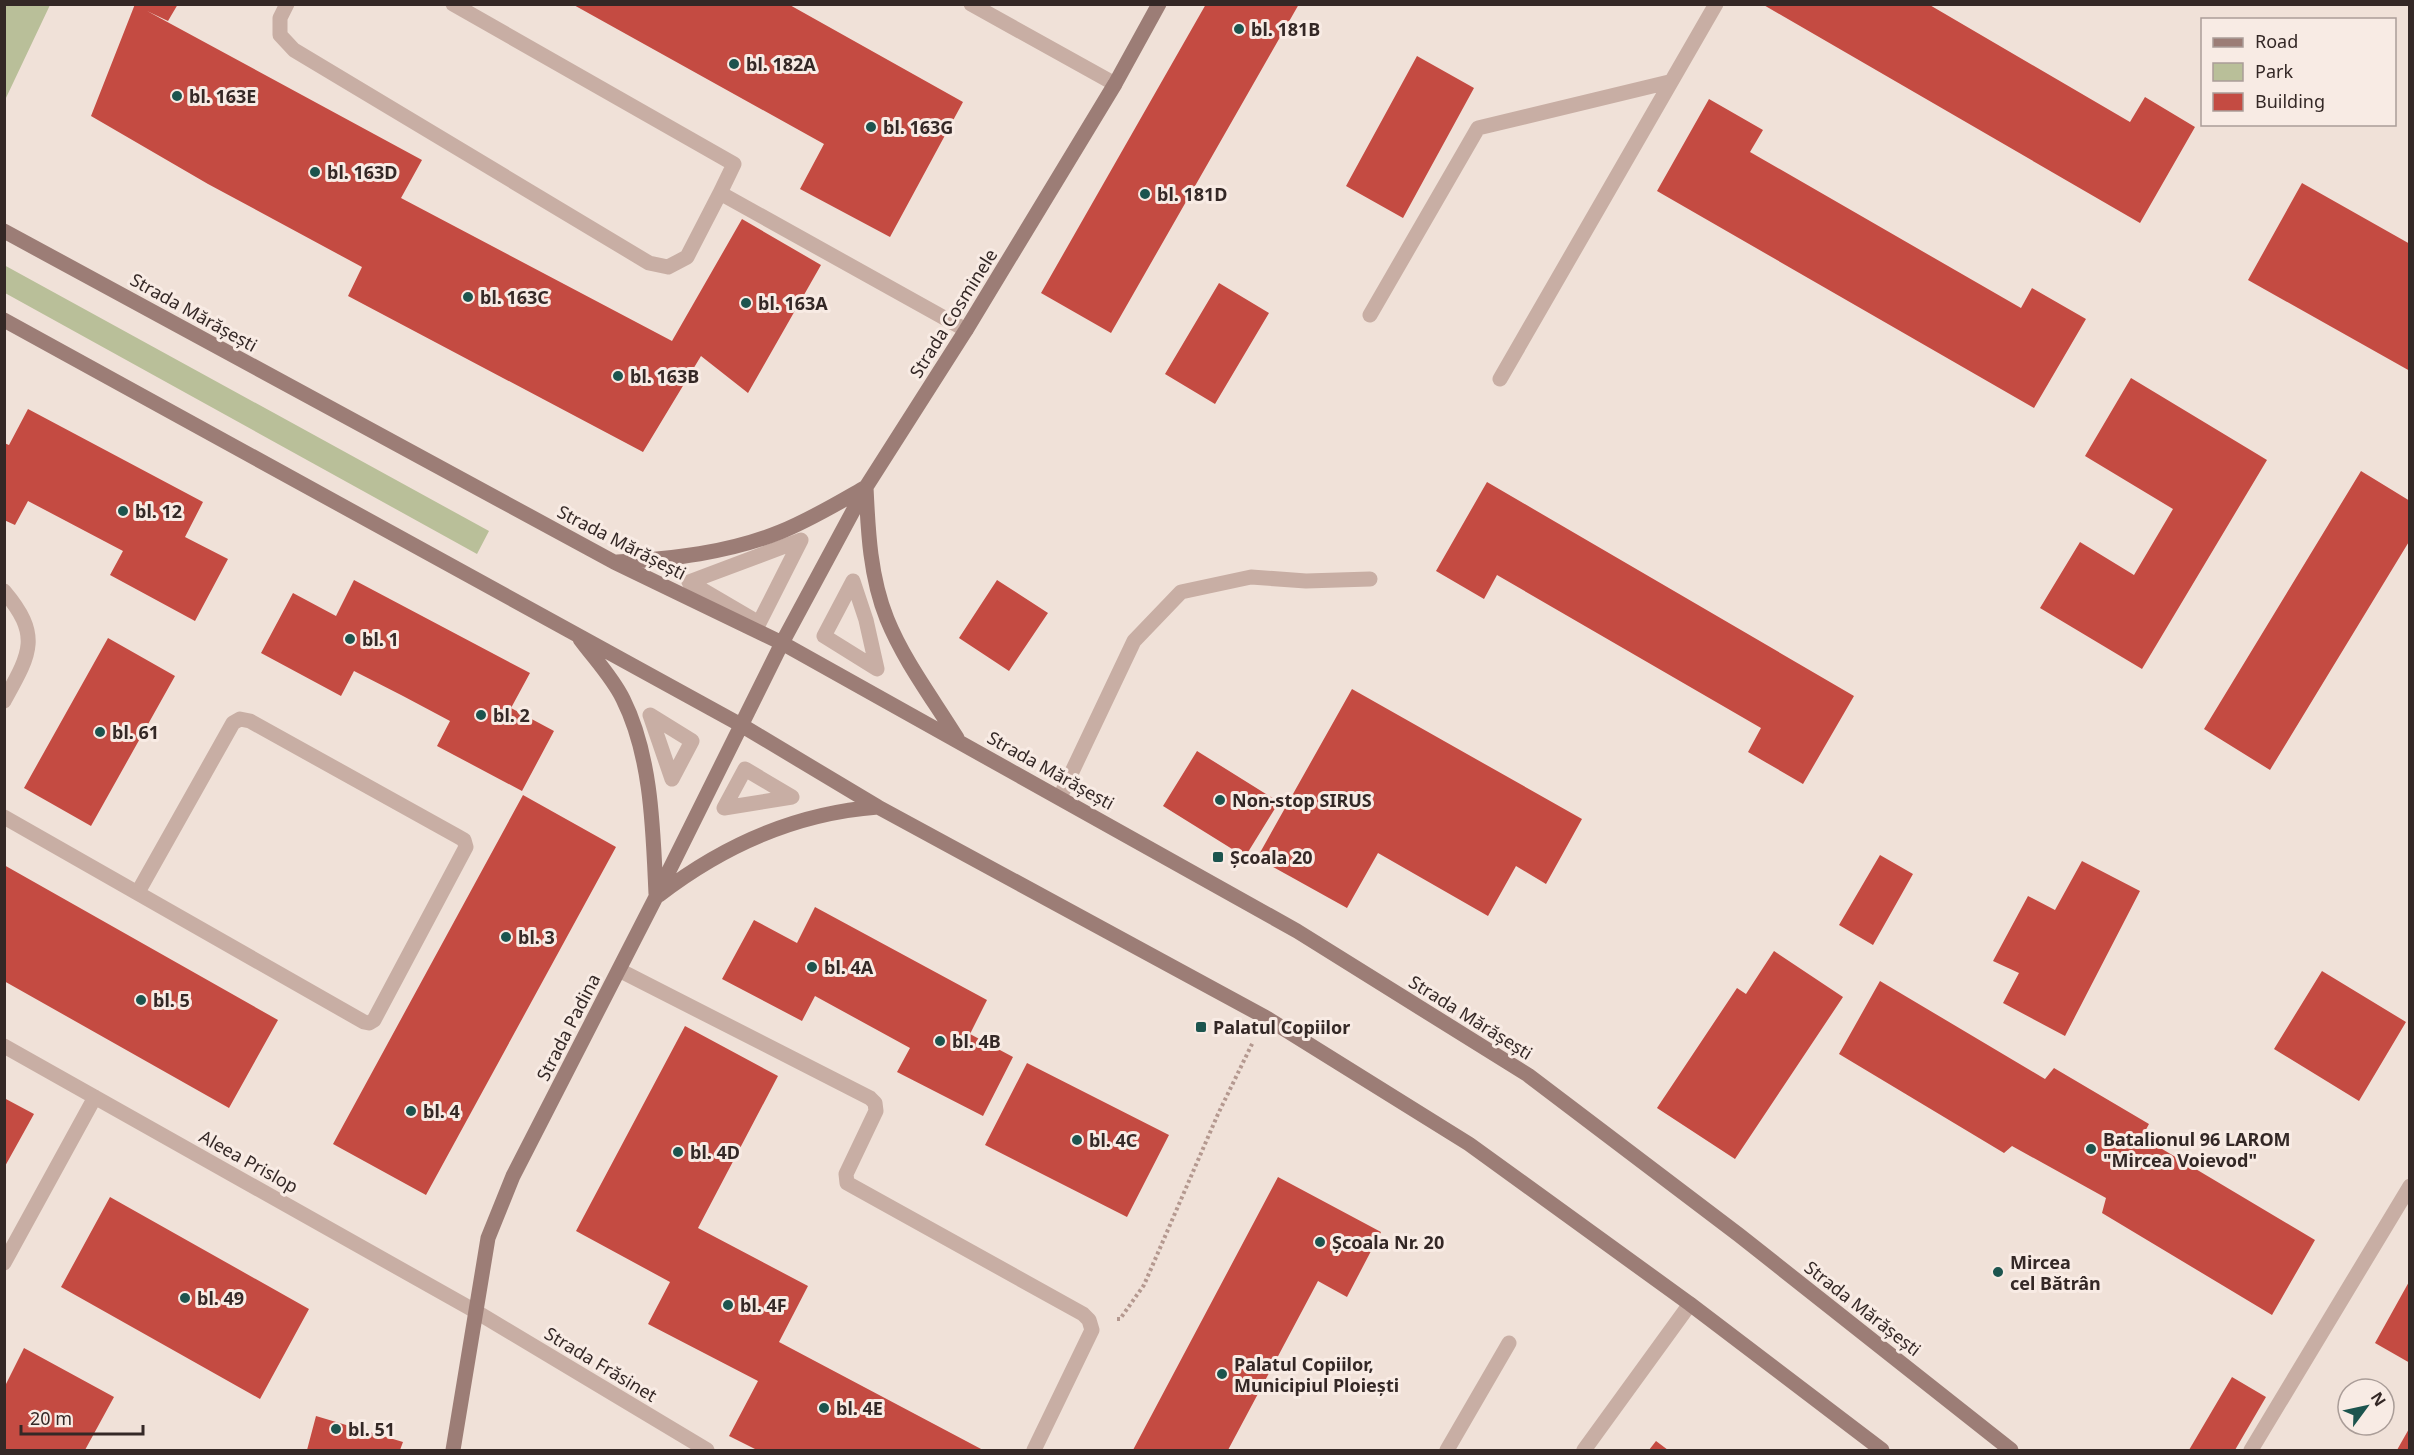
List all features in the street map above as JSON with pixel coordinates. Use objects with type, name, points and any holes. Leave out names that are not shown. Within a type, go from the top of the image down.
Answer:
[{"type":"main road","name":"Strada Cosminele","points":[[782,644],[866,487],[966,330],[1115,84],[1159,4]]},
{"type":"main road","name":"Strada Mărășești","points":[[4,231],[614,562],[782,644],[1297,931],[1528,1075],[1739,1235],[2011,1450]]},
{"type":"main road","points":[[4,320],[741,725],[878,807],[1265,1017],[1469,1144],[1690,1304],[1882,1450]]},
{"type":"main road","points":[[614,562],[675,559],[735,547],[780,532],[866,487],[870,553],[886,617],[905,656],[958,741]]},
{"type":"main road","points":[[577,635],[623,699],[641,749],[649,790],[656,897]]},
{"type":"main road","name":"Strada Padina","points":[[453,1450],[488,1238],[513,1176],[782,644]]},
{"type":"main road","points":[[656,897],[691,870],[770,830],[823,815],[878,807]]},
{"type":"street","points":[[286,4],[280,18],[280,35],[294,50],[649,262],[668,267],[687,257],[734,164],[453,4]]},
{"type":"street","points":[[970,4],[1115,84]]},
{"type":"street","points":[[1500,379],[1716,4]]},
{"type":"street","points":[[1370,315],[1478,128],[1669,82]]},
{"type":"street","points":[[720,193],[966,330]]},
{"type":"street","points":[[801,540],[759,623],[689,582],[731,566],[801,540]]},
{"type":"street","points":[[1060,797],[1134,641],[1181,592],[1251,577],[1306,581],[1370,579]]},
{"type":"street","points":[[853,581],[866,620],[877,669],[824,636],[853,581]]},
{"type":"street","points":[[4,591],[22,613],[30,637],[23,667],[4,701]]},
{"type":"street","points":[[4,817],[364,1023],[374,1020],[466,847],[464,840],[457,836],[250,721],[240,719],[233,723],[138,892]]},
{"type":"street","points":[[619,970],[870,1098],[875,1103],[876,1111],[846,1174],[847,1183],[1083,1314],[1089,1320],[1092,1330],[1034,1450]]},
{"type":"street","name":"Aleea Prislop","points":[[4,1046],[475,1311]]},
{"type":"street","points":[[7,1255],[95,1097]]},
{"type":"street","points":[[2251,1450],[2409,1186]]},
{"type":"street","points":[[1584,1450],[1690,1304]]},
{"type":"street","name":"Strada Frăsinet","points":[[475,1311],[707,1450]]},
{"type":"street","points":[[1447,1450],[1509,1343]]},
{"type":"path","points":[[1089,1320],[1120,1319],[1144,1285],[1218,1114],[1265,1017]]},
{"type":"green space","points":[[4,5],[50,5],[5,100]]},
{"type":"green space","points":[[4,265],[489,531],[477,554],[5,293]]},
{"type":"building","points":[[135,4],[178,4],[168,21],[147,11],[422,160],[401,198],[672,341],[742,219],[821,265],[748,393],[701,356],[643,452],[348,296],[362,267],[208,184],[91,116]]},
{"type":"building","name":"bl. 163G","points":[[572,4],[788,4],[963,102],[890,237],[800,189],[824,144]]},
{"type":"building","name":"bl. 181D","points":[[1206,4],[1299,4],[1111,333],[1041,293]]},
{"type":"building","points":[[1762,4],[1928,4],[2130,122],[2145,97],[2195,127],[2140,223]]},
{"type":"building","points":[[1417,56],[1474,88],[1403,218],[1346,186]]},
{"type":"building","points":[[1709,99],[1763,130],[1750,152],[2021,308],[2032,288],[2086,319],[2034,408],[1657,191]]},
{"type":"building","points":[[2302,183],[2410,244],[2410,371],[2248,280]]},
{"type":"building","points":[[1219,283],[1269,313],[1215,404],[1165,374]]},
{"type":"building","points":[[2131,378],[2267,460],[2142,669],[2040,608],[2080,542],[2134,575],[2173,509],[2085,456]]},
{"type":"building","name":"bl. 12","points":[[28,409],[203,502],[185,537],[228,559],[195,621],[110,575],[123,551],[28,501],[15,525],[4,520],[4,443],[9,445]]},
{"type":"building","points":[[2361,471],[2410,501],[2410,540],[2270,770],[2204,729]]},
{"type":"building","points":[[1487,482],[1854,696],[1803,784],[1748,752],[1761,728],[1497,575],[1484,599],[1436,571]]},
{"type":"building","points":[[354,580],[530,673],[511,708],[554,731],[522,791],[437,746],[450,721],[403,696],[354,671],[341,696],[261,653],[293,593],[336,616]]},
{"type":"building","points":[[997,580],[1048,613],[1009,671],[959,638]]},
{"type":"building","name":"bl. 61","points":[[108,638],[175,676],[91,826],[24,788]]},
{"type":"building","points":[[1352,689],[1582,819],[1546,884],[1516,866],[1488,916],[1378,853],[1347,908],[1257,858]]},
{"type":"building","points":[[1197,751],[1279,802],[1245,857],[1163,806]]},
{"type":"building","name":"bl. 3","points":[[523,795],[616,847],[426,1195],[333,1144]]},
{"type":"building","points":[[1880,855],[1913,874],[1873,945],[1839,925]]},
{"type":"building","points":[[2082,861],[2140,891],[2065,1036],[2003,1003],[2019,973],[1993,961],[2028,896],[2055,910]]},
{"type":"building","name":"bl. 5","points":[[4,865],[278,1020],[229,1108],[4,981]]},
{"type":"building","points":[[815,907],[987,1000],[970,1034],[1013,1057],[983,1116],[897,1072],[910,1048],[815,996],[802,1021],[722,979],[754,920],[797,943]]},
{"type":"building","points":[[1774,951],[1843,997],[1735,1159],[1657,1108],[1737,988],[1746,994]]},
{"type":"building","points":[[2322,971],[2406,1022],[2359,1101],[2274,1049]]},
{"type":"building","name":"Batalionul 96 LAROM \"Mircea Voievod\"","points":[[1880,981],[2045,1079],[2054,1068],[2149,1124],[2142,1137],[2315,1240],[2272,1315],[2102,1213],[2106,1198],[2012,1146],[2004,1153],[1839,1054]]},
{"type":"building","points":[[685,1026],[778,1076],[698,1228],[808,1286],[779,1342],[983,1450],[757,1450],[729,1436],[758,1381],[648,1324],[670,1282],[576,1231]]},
{"type":"building","name":"bl. 4C","points":[[1027,1063],[1169,1135],[1127,1217],[985,1145]]},
{"type":"building","points":[[4,1098],[34,1114],[4,1168]]},
{"type":"building","name":"Palatul Copiilor, Municipiul Ploiești","points":[[1278,1177],[1381,1232],[1347,1297],[1318,1281],[1228,1450],[1133,1450]]},
{"type":"building","name":"bl. 49","points":[[110,1197],[309,1309],[260,1399],[61,1287]]},
{"type":"building","points":[[2410,1280],[2410,1363],[2375,1343]]},
{"type":"building","points":[[24,1348],[114,1397],[85,1450],[4,1450],[4,1388]]},
{"type":"building","points":[[2232,1377],[2266,1397],[2235,1450],[2189,1450]]},
{"type":"building","name":"bl. 51","points":[[316,1416],[403,1442],[400,1450],[307,1450]]},
{"type":"building","points":[[2410,1427],[2410,1450],[2397,1450]]},
{"type":"building","points":[[1656,1441],[1668,1450],[1649,1450]]},
{"type":"place","name":"bl. 181B","points":[[1239,29]]},
{"type":"place","name":"bl. 182A","points":[[734,64]]},
{"type":"place","name":"bl. 163E","points":[[177,96]]},
{"type":"place","name":"bl. 163G","points":[[871,127]]},
{"type":"place","name":"bl. 163D","points":[[315,172]]},
{"type":"place","name":"bl. 181D","points":[[1145,194]]},
{"type":"place","name":"bl. 163C","points":[[468,297]]},
{"type":"place","name":"bl. 163A","points":[[746,303]]},
{"type":"place","name":"bl. 163B","points":[[618,376]]},
{"type":"place","name":"bl. 12","points":[[123,511]]},
{"type":"place","name":"bl. 1","points":[[350,639]]},
{"type":"place","name":"bl. 2","points":[[481,715]]},
{"type":"place","name":"bl. 61","points":[[100,732]]},
{"type":"place","name":"Non-stop SIRUS","points":[[1220,800]]},
{"type":"place","name":"Școala 20","points":[[1218,857]]},
{"type":"place","name":"bl. 3","points":[[506,937]]},
{"type":"place","name":"bl. 4A","points":[[812,967]]},
{"type":"place","name":"bl. 5","points":[[141,1000]]},
{"type":"place","name":"Palatul Copiilor","points":[[1201,1027]]},
{"type":"place","name":"bl. 4B","points":[[940,1041]]},
{"type":"place","name":"bl. 4","points":[[411,1111]]},
{"type":"place","name":"bl. 4C","points":[[1077,1140]]},
{"type":"place","name":"Batalionul 96 LAROM \"Mircea Voievod\"","points":[[2091,1149]]},
{"type":"place","name":"bl. 4D","points":[[678,1152]]},
{"type":"place","name":"Școala Nr. 20","points":[[1320,1242]]},
{"type":"place","name":"Mircea cel Bătrân","points":[[1998,1272]]},
{"type":"place","name":"bl. 49","points":[[185,1298]]},
{"type":"place","name":"bl. 4F","points":[[728,1305]]},
{"type":"place","name":"Palatul Copiilor, Municipiul Ploiești","points":[[1222,1374]]},
{"type":"place","name":"bl. 4E","points":[[824,1408]]},
{"type":"place","name":"bl. 51","points":[[336,1429]]}]
